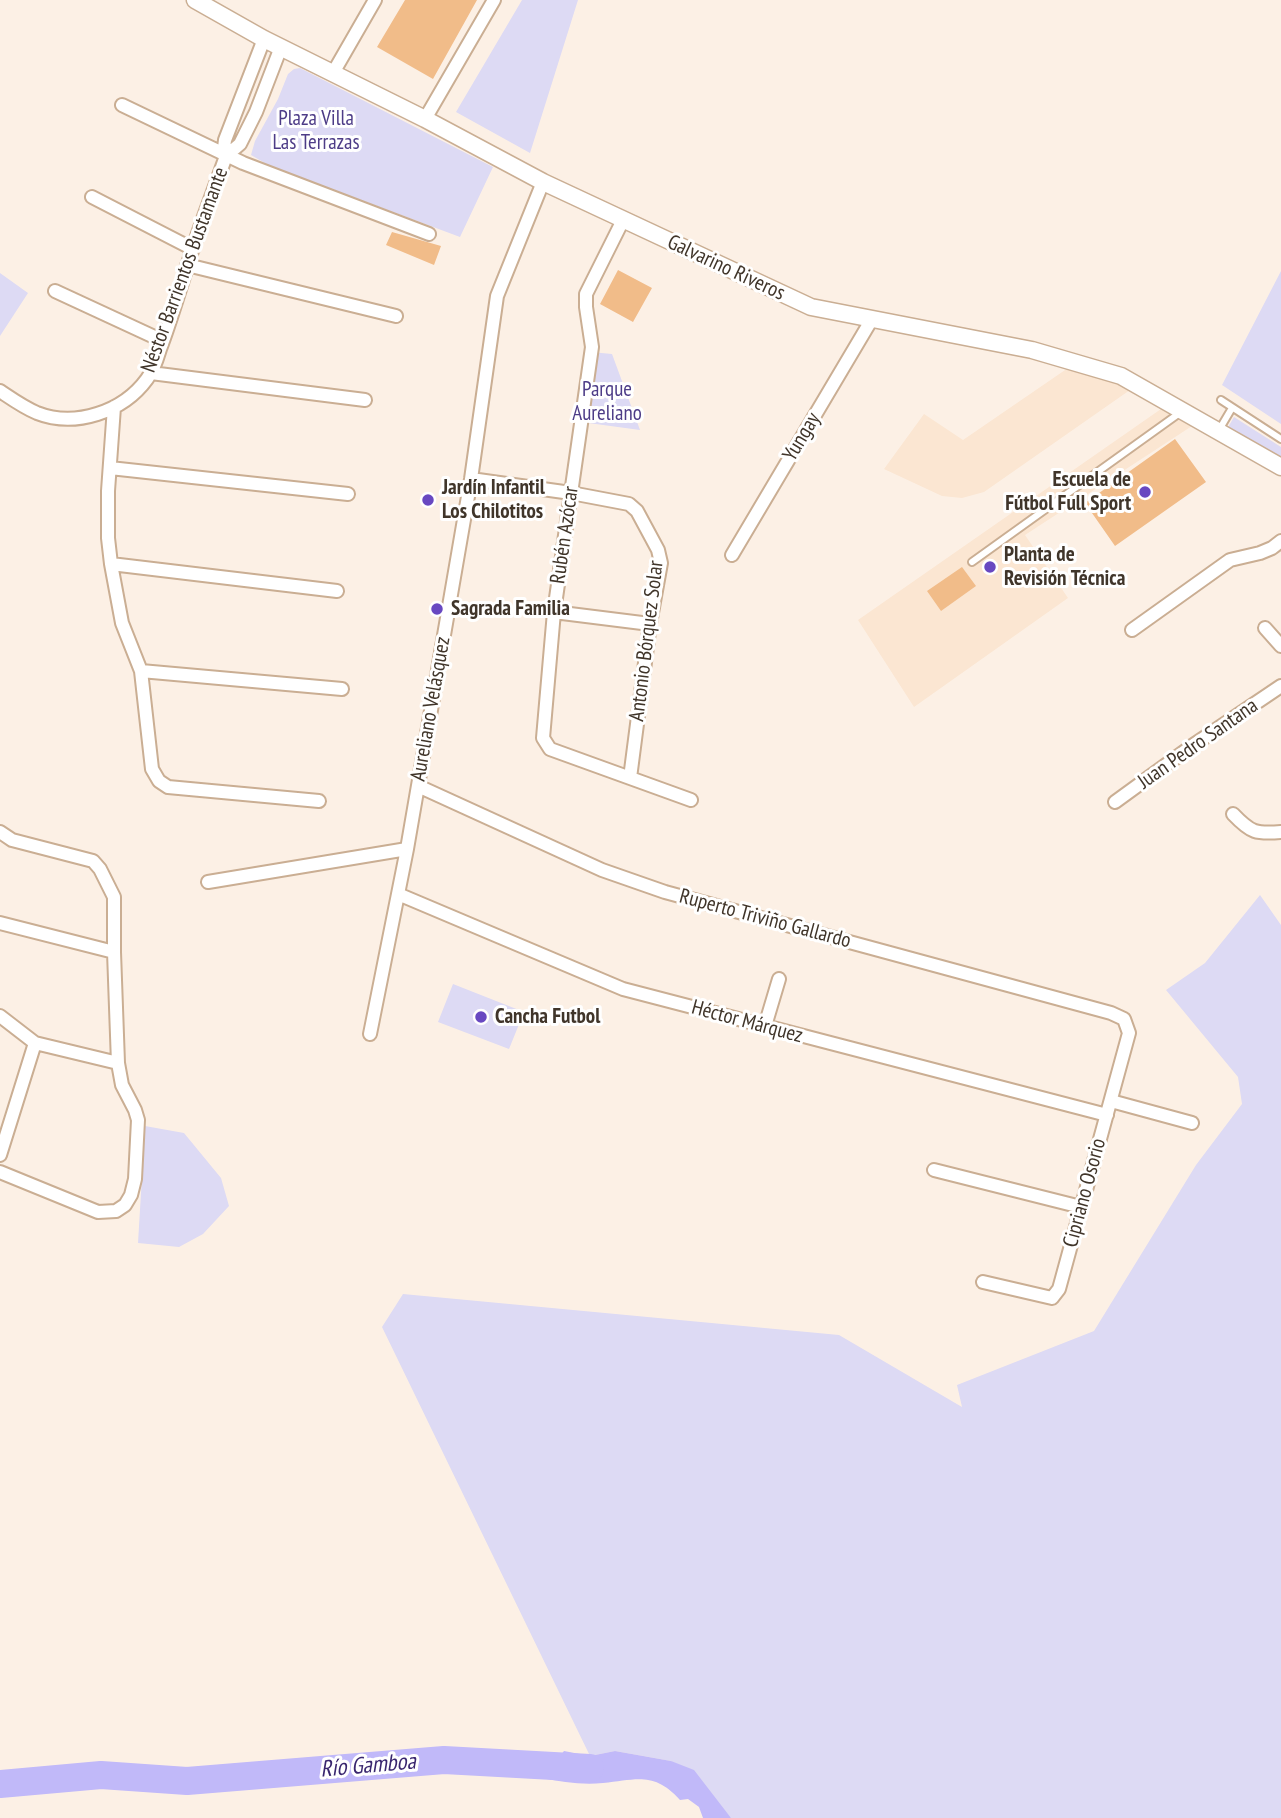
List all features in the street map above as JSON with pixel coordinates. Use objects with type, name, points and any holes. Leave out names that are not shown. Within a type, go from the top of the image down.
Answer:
[{"type":"street","name":"Galvarino Riveros","points":[[195,0],[264,39],[425,119],[543,182],[811,307],[1032,350],[1121,376],[1281,467]]},
{"type":"street","points":[[333,73],[375,0]]},
{"type":"street","points":[[425,119],[494,0]]},
{"type":"street","name":"Néstor Barrientos Bustamante","points":[[226,156],[226,140],[264,39]]},
{"type":"street","name":"Néstor Barrientos Bustamante","points":[[0,391],[28,409],[46,416],[67,418],[114,407],[138,389],[151,373],[226,156],[240,144],[281,47]]},
{"type":"street","points":[[122,105],[226,156],[429,234]]},
{"type":"street","name":"Aureliano Velásquez","points":[[370,1034],[407,849],[471,479],[497,296],[543,182]]},
{"type":"street","points":[[92,197],[192,249]]},
{"type":"street","name":"Rubén Azócar","points":[[623,220],[586,294],[592,347],[554,612],[543,738],[550,748],[691,800]]},
{"type":"street","points":[[187,265],[396,316]]},
{"type":"street","points":[[55,291],[163,341]]},
{"type":"street","name":"Yungay","points":[[732,555],[872,319]]},
{"type":"street","points":[[151,373],[365,400]]},
{"type":"street","points":[[114,407],[108,512],[111,564],[122,622],[141,671],[155,776],[168,787],[318,801]]},
{"type":"street","points":[[110,468],[348,494]]},
{"type":"street","name":"Antonio Bórquez Solar","points":[[471,479],[629,504],[637,511],[658,550],[661,563],[650,624],[630,778]]},
{"type":"street","points":[[1132,630],[1230,560],[1260,553],[1281,541]]},
{"type":"street","points":[[111,564],[337,590]]},
{"type":"street","points":[[554,612],[650,624]]},
{"type":"street","points":[[1265,628],[1281,646]]},
{"type":"street","points":[[141,671],[342,689]]},
{"type":"street","name":"Juan Pedro Santana","points":[[1115,802],[1192,746],[1281,687]]},
{"type":"street","name":"Ruperto Triviño Gallardo","points":[[418,786],[602,870],[665,892],[1111,1013],[1124,1019]]},
{"type":"street","points":[[1233,814],[1245,828],[1259,833],[1281,832]]},
{"type":"street","points":[[0,1172],[98,1212],[116,1211],[125,1205],[131,1195],[135,1179],[138,1120],[122,1086],[118,1063],[114,897],[93,861],[1,835]]},
{"type":"street","points":[[208,881],[407,849]]},
{"type":"street","name":"Héctor Márquez","points":[[398,894],[623,989],[1107,1115]]},
{"type":"street","points":[[0,923],[114,952]]},
{"type":"street","points":[[765,1026],[779,979]]},
{"type":"street","points":[[0,1016],[35,1043],[118,1063]]},
{"type":"street","name":"Cipriano Osorio","points":[[983,1282],[1052,1298],[1059,1289],[1129,1033],[1124,1019]]},
{"type":"street","points":[[0,1155],[35,1043]]},
{"type":"street","points":[[1111,1101],[1192,1123]]},
{"type":"street","points":[[934,1170],[1081,1207]]},
{"type":"lane","points":[[1220,400],[1281,439]]},
{"type":"lane","points":[[1218,431],[1232,408]]},
{"type":"lane","points":[[972,562],[1183,411]]},
{"type":"shaded area","points":[[1068,368],[1118,381],[1130,390],[984,492],[962,498],[942,496],[884,469],[924,414],[963,440]]},
{"type":"shaded area","name":"Planta de Revisión Técnica","points":[[1161,409],[1192,426],[1025,535],[1068,598],[914,707],[858,620]]},
{"type":"shaded area","points":[[564,1751],[590,1756],[615,1751],[671,1761],[694,1770],[731,1818],[703,1818],[699,1807],[688,1799],[680,1800],[671,1791],[653,1781],[635,1779],[587,1784],[542,1778]]},
{"type":"green space","points":[[522,0],[578,0],[530,153],[456,112]]},
{"type":"green space","name":"Plaza Villa Las Terrazas","points":[[300,68],[493,167],[460,237],[270,166],[251,155],[255,141],[288,74]]},
{"type":"green space","points":[[1281,271],[1281,424],[1222,385]]},
{"type":"green space","points":[[0,273],[28,293],[0,336]]},
{"type":"green space","name":"Parque Aureliano","points":[[591,352],[612,354],[640,430],[581,422]]},
{"type":"green space","points":[[1234,417],[1281,447],[1281,459],[1227,429]]},
{"type":"green space","points":[[1260,895],[1281,925],[1281,1818],[731,1818],[671,1761],[615,1751],[590,1756],[382,1327],[403,1294],[839,1335],[962,1407],[957,1385],[1094,1331],[1196,1165],[1242,1104],[1238,1077],[1166,990],[1205,963]]},
{"type":"green space","name":"Cancha Futbol","points":[[453,984],[524,1012],[509,1049],[438,1022]]},
{"type":"green space","points":[[145,1126],[184,1133],[221,1178],[229,1206],[203,1234],[179,1247],[138,1243]]},
{"type":"building","points":[[405,0],[477,0],[433,79],[377,47]]},
{"type":"building","points":[[392,232],[441,246],[434,265],[386,245]]},
{"type":"building","points":[[618,270],[652,288],[633,322],[600,304]]},
{"type":"building","name":"Escuela de Fútbol Full Sport","points":[[1175,439],[1206,482],[1115,546],[1085,503]]},
{"type":"building","points":[[962,567],[976,586],[941,611],[927,591]]},
{"type":"waterway","name":"Río Gamboa","points":[[0,1784],[101,1775],[187,1781],[444,1760],[590,1768]]},
{"type":"place","name":"Escuela de Fútbol Full Sport","points":[[1145,492]]},
{"type":"place","name":"Jardín Infantil Los Chilotitos","points":[[428,500]]},
{"type":"place","name":"Planta de Revisión Técnica","points":[[990,567]]},
{"type":"place","name":"Sagrada Familia","points":[[437,609]]},
{"type":"place","name":"Cancha Futbol","points":[[481,1017]]}]
